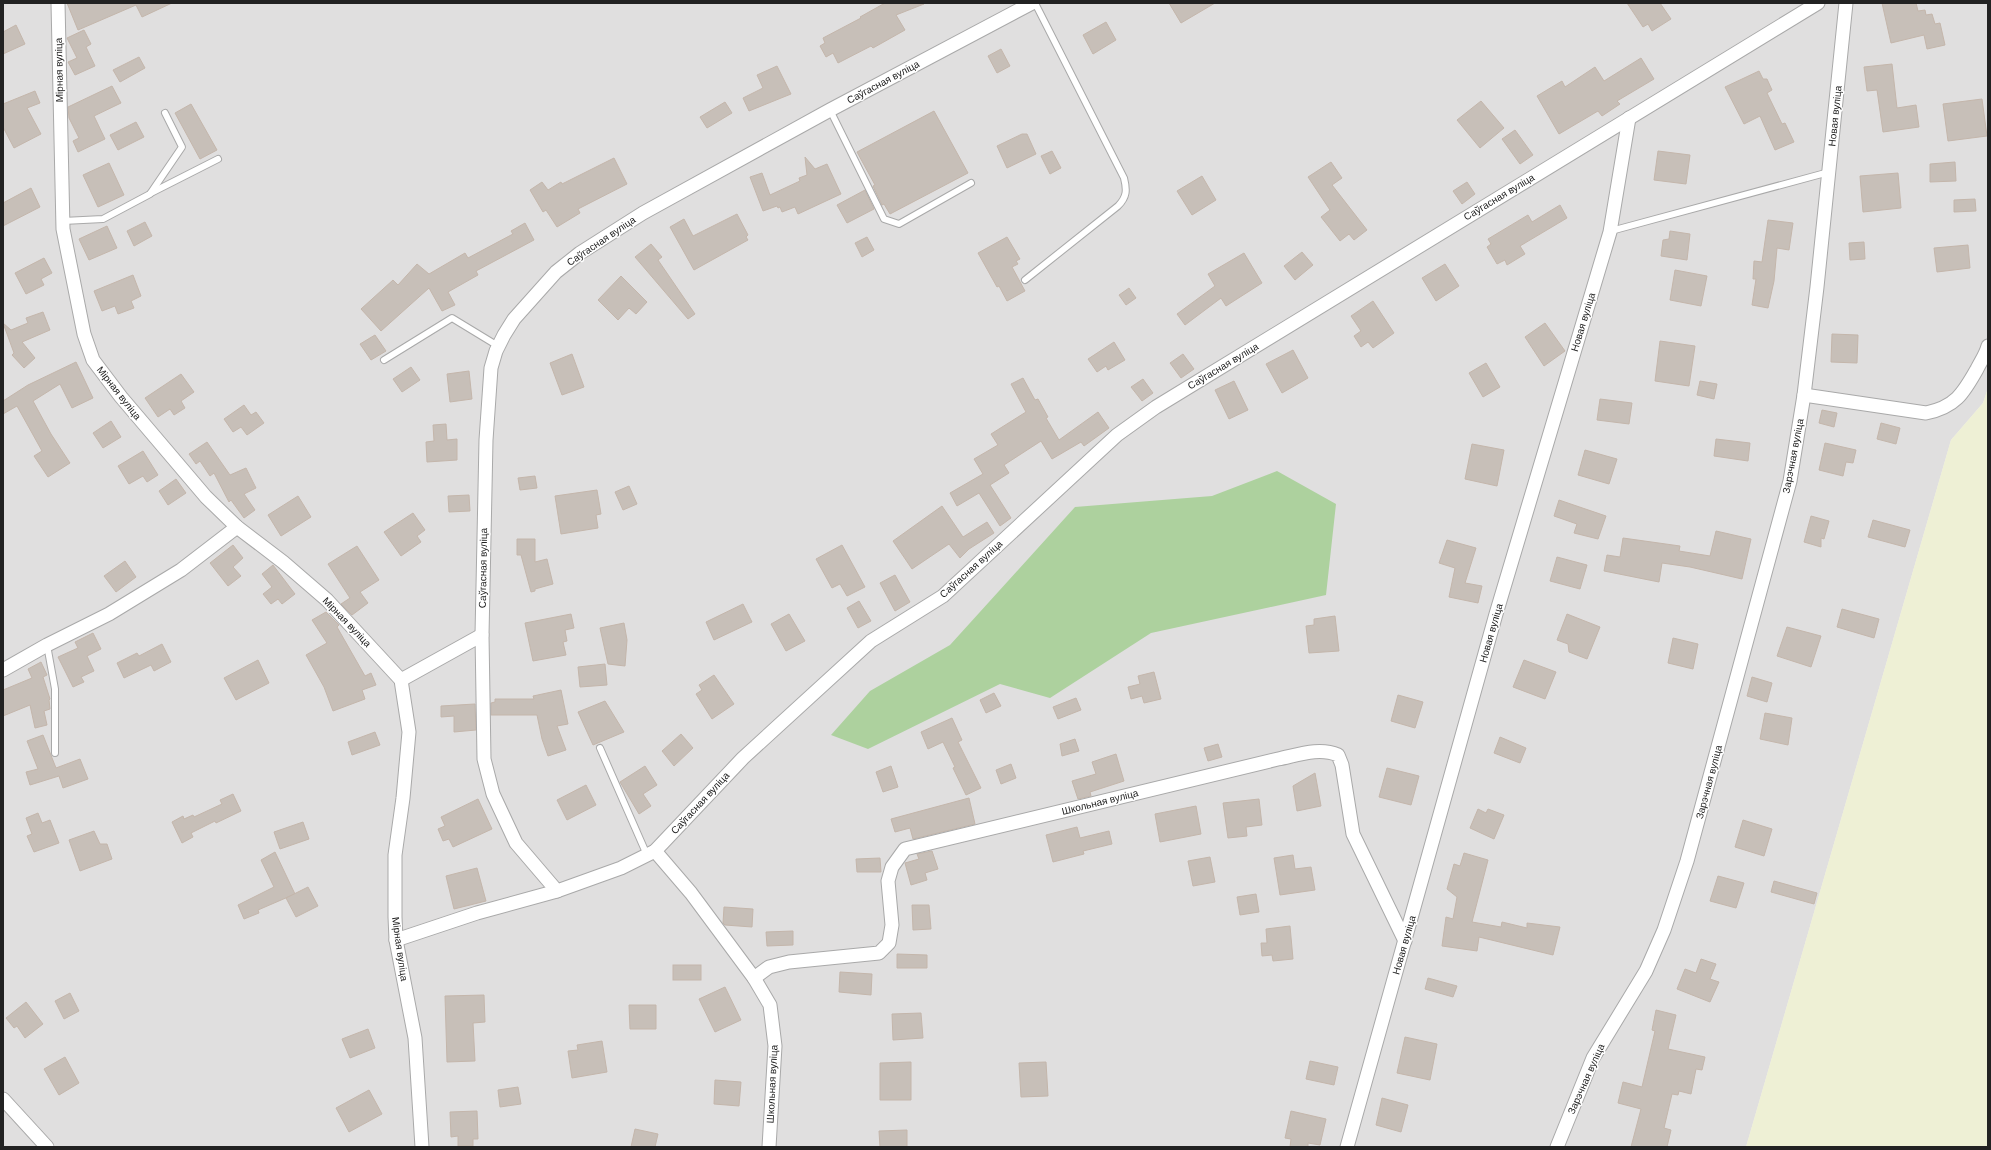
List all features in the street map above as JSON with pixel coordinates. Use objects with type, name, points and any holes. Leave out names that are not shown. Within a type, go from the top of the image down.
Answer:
[{"type":"street","name":"Мірная вуліца","points":[[58,3],[63,220],[67,255],[78,300],[84,334],[93,360],[206,497],[237,527],[284,562],[327,600],[401,680],[409,732],[395,855],[396,940],[415,1038],[422,1147]]},
{"type":"street","name":"Саўгасная вуліца","points":[[1032,3],[830,110],[643,213],[580,253],[556,272],[514,319],[498,346],[491,368],[486,440],[482,635],[484,760],[493,794],[516,842],[557,891],[621,868],[652,853],[743,758],[865,646],[943,596],[1117,435],[1156,407],[1818,3]]},
{"type":"street","name":"Новая вуліца","points":[[1804,396],[1846,3]]},
{"type":"street","name":"Новая вуліца","points":[[1347,1147],[1496,614],[1610,232],[1629,118]]},
{"type":"street","points":[[1804,396],[1926,413],[1941,410],[1953,403],[1966,388],[1988,346]]},
{"type":"street","name":"Зарэчная вуліца","points":[[1557,1147],[1593,1058],[1646,971],[1655,953],[1687,861],[1790,481],[1804,396]]},
{"type":"street","points":[[3,670],[47,645],[109,614],[181,570],[237,527]]},
{"type":"street","points":[[401,680],[482,635]]},
{"type":"street","name":"Школьная вуліца","points":[[754,978],[769,967],[789,962],[880,953],[889,943],[892,925],[888,881],[892,867],[905,849],[1278,759],[1318,751],[1329,751],[1338,755],[1342,766],[1353,834],[1405,941]]},
{"type":"street","name":"Школьная вуліца","points":[[652,853],[691,893],[754,978],[770,1005],[775,1046],[769,1147]]},
{"type":"street","points":[[396,940],[477,912],[557,891]]},
{"type":"street","points":[[3,1099],[47,1147]]},
{"type":"lane","points":[[1025,280],[1118,206],[1124,200],[1126,190],[1124,178],[1035,3]]},
{"type":"lane","points":[[830,110],[884,219],[899,224],[971,183]]},
{"type":"lane","points":[[150,194],[182,147],[165,113]]},
{"type":"lane","points":[[63,220],[103,219],[218,159]]},
{"type":"lane","points":[[1610,232],[1829,172]]},
{"type":"lane","points":[[384,360],[452,318],[498,346]]},
{"type":"lane","points":[[47,645],[55,689],[55,753]]},
{"type":"lane","points":[[600,748],[652,853]]},
{"type":"shaded area","points":[[3,3],[1988,3],[1988,388],[1983,403],[1951,440],[1746,1147],[3,1147]]},
{"type":"green space","points":[[1988,388],[1988,1147],[1746,1147],[1951,440],[1983,403]]},
{"type":"green space","points":[[1277,471],[1336,504],[1326,595],[1151,633],[1050,698],[1000,684],[868,749],[831,735],[870,691],[950,645],[1075,507],[1212,496]]},
{"type":"building","points":[[67,3],[172,3],[142,17],[136,5],[78,30]]},
{"type":"building","points":[[885,3],[924,4],[896,15],[905,30],[873,48],[871,46],[838,63],[833,53],[826,57],[820,46],[825,43],[823,38],[861,18],[860,17]]},
{"type":"building","points":[[1169,3],[1215,3],[1181,23]]},
{"type":"building","points":[[1627,3],[1660,3],[1671,19],[1652,31],[1648,24],[1643,27]]},
{"type":"building","points":[[1882,3],[1916,3],[1918,11],[1925,10],[1926,15],[1932,14],[1935,24],[1940,23],[1945,45],[1927,49],[1924,35],[1891,43]]},
{"type":"building","points":[[1106,22],[1116,40],[1093,54],[1083,35]]},
{"type":"building","points":[[16,25],[25,44],[3,54],[3,32]]},
{"type":"building","points":[[84,30],[91,44],[86,47],[95,66],[75,75],[68,62],[77,58],[67,38]]},
{"type":"building","points":[[1001,49],[1010,66],[997,73],[988,56]]},
{"type":"building","points":[[139,57],[145,68],[120,82],[113,70]]},
{"type":"building","points":[[1641,58],[1654,79],[1617,101],[1620,104],[1602,116],[1598,111],[1559,134],[1537,96],[1562,81],[1565,87],[1595,67],[1604,81]]},
{"type":"building","points":[[1892,64],[1897,108],[1916,105],[1919,127],[1883,132],[1877,90],[1867,91],[1864,67]]},
{"type":"building","points":[[777,66],[791,94],[749,111],[743,98],[763,88],[757,75]]},
{"type":"building","points":[[1759,71],[1763,79],[1767,79],[1772,90],[1767,93],[1782,124],[1785,123],[1794,142],[1775,150],[1760,116],[1744,124],[1725,87]]},
{"type":"building","points":[[112,86],[121,103],[94,116],[105,139],[78,152],[73,141],[79,138],[69,118],[68,107]]},
{"type":"building","points":[[35,91],[40,103],[27,108],[41,134],[14,148],[3,127],[3,104]]},
{"type":"building","points":[[1982,99],[1987,136],[1948,141],[1943,104]]},
{"type":"building","points":[[1481,101],[1504,128],[1480,148],[1457,120]]},
{"type":"building","points":[[725,102],[732,113],[707,128],[700,117]]},
{"type":"building","points":[[191,104],[217,150],[200,159],[175,113]]},
{"type":"building","points":[[934,111],[968,173],[890,214],[884,204],[882,205],[873,186],[875,185],[857,152]]},
{"type":"building","points":[[136,122],[144,137],[118,150],[110,135]]},
{"type":"building","points":[[1515,130],[1533,155],[1520,164],[1502,139]]},
{"type":"building","points":[[1022,134],[1027,134],[1036,154],[1007,168],[997,146]]},
{"type":"building","points":[[1052,151],[1061,168],[1050,174],[1041,156]]},
{"type":"building","points":[[1658,151],[1690,155],[1686,184],[1654,180]]},
{"type":"building","points":[[805,157],[815,169],[827,164],[841,194],[798,214],[795,207],[782,212],[780,207],[778,208],[777,206],[763,211],[750,177],[762,173],[770,195],[800,181],[799,178],[807,175]]},
{"type":"building","points":[[614,158],[627,184],[578,209],[580,213],[557,227],[546,210],[543,212],[530,190],[542,182],[548,190],[561,182],[562,184]]},
{"type":"building","points":[[1331,162],[1342,178],[1332,185],[1367,230],[1354,240],[1349,234],[1340,241],[1321,217],[1330,210],[1308,177]]},
{"type":"building","points":[[1955,162],[1956,181],[1930,182],[1930,164]]},
{"type":"building","points":[[109,163],[124,195],[98,207],[83,175]]},
{"type":"building","points":[[1898,173],[1901,208],[1863,212],[1860,176]]},
{"type":"building","points":[[1202,176],[1216,200],[1192,215],[1177,191]]},
{"type":"building","points":[[1467,182],[1475,194],[1462,204],[1453,191]]},
{"type":"building","points":[[31,188],[40,207],[3,226],[3,203]]},
{"type":"building","points":[[865,190],[874,209],[847,223],[837,205]]},
{"type":"building","points":[[1975,199],[1976,211],[1954,212],[1954,200]]},
{"type":"building","points":[[1560,205],[1567,218],[1520,246],[1525,254],[1507,265],[1505,260],[1497,264],[1487,247],[1491,244],[1488,239],[1528,215],[1532,222]]},
{"type":"building","points":[[737,214],[748,235],[746,237],[748,240],[694,270],[670,227],[684,219],[693,236]]},
{"type":"building","points":[[1768,220],[1793,223],[1789,250],[1777,248],[1774,281],[1768,308],[1752,305],[1756,279],[1753,279],[1754,261],[1762,262]]},
{"type":"building","points":[[145,222],[152,236],[134,246],[127,231]]},
{"type":"building","points":[[525,223],[534,240],[476,271],[478,275],[448,292],[455,305],[442,311],[429,288],[381,331],[361,309],[393,280],[398,285],[417,264],[429,274],[465,253],[468,258],[513,234],[511,231]]},
{"type":"building","points":[[107,226],[117,248],[89,260],[79,239]]},
{"type":"building","points":[[1670,231],[1690,234],[1687,260],[1661,256],[1663,240],[1669,239]]},
{"type":"building","points":[[867,237],[874,250],[862,257],[855,243]]},
{"type":"building","points":[[1007,237],[1020,259],[1016,261],[1018,264],[1012,267],[1025,291],[1007,301],[999,286],[997,287],[978,253]]},
{"type":"building","points":[[1864,242],[1865,259],[1850,260],[1849,243]]},
{"type":"building","points":[[651,244],[662,257],[658,260],[695,314],[688,319],[635,257]]},
{"type":"building","points":[[1968,245],[1970,268],[1937,272],[1934,248]]},
{"type":"building","points":[[1302,252],[1313,265],[1295,280],[1284,266]]},
{"type":"building","points":[[1244,253],[1262,283],[1226,306],[1221,298],[1185,325],[1177,314],[1215,286],[1208,274]]},
{"type":"building","points":[[44,258],[52,273],[41,279],[44,285],[26,294],[15,273]]},
{"type":"building","points":[[1445,264],[1459,286],[1436,301],[1422,278]]},
{"type":"building","points":[[1675,270],[1707,276],[1701,306],[1670,300]]},
{"type":"building","points":[[133,275],[141,296],[131,301],[134,308],[118,314],[115,306],[102,311],[94,291]]},
{"type":"building","points":[[621,276],[647,302],[636,314],[629,308],[618,320],[598,300]]},
{"type":"building","points":[[1129,288],[1136,298],[1126,305],[1119,295]]},
{"type":"building","points":[[1373,301],[1394,333],[1373,348],[1368,342],[1361,347],[1354,336],[1361,331],[1351,316]]},
{"type":"building","points":[[43,312],[50,330],[22,342],[35,358],[24,368],[12,355],[14,353],[3,323],[11,330],[28,323],[26,318]]},
{"type":"building","points":[[1545,323],[1565,351],[1544,366],[1525,337]]},
{"type":"building","points":[[1832,334],[1858,335],[1857,363],[1831,362]]},
{"type":"building","points":[[375,335],[386,351],[371,360],[360,344]]},
{"type":"building","points":[[1660,341],[1695,346],[1689,386],[1655,381]]},
{"type":"building","points":[[1114,342],[1125,360],[1108,370],[1106,366],[1097,372],[1088,359]]},
{"type":"building","points":[[1293,350],[1308,378],[1282,393],[1266,364]]},
{"type":"building","points":[[572,354],[584,387],[562,395],[550,363]]},
{"type":"building","points":[[1183,354],[1194,369],[1181,378],[1170,363]]},
{"type":"building","points":[[76,362],[93,398],[72,408],[60,384],[33,401],[51,434],[70,463],[48,477],[34,456],[42,451],[17,406],[3,414],[3,401],[28,385]]},
{"type":"building","points":[[1486,363],[1500,387],[1483,397],[1469,373]]},
{"type":"building","points":[[411,367],[420,380],[402,392],[393,379]]},
{"type":"building","points":[[469,371],[472,399],[450,402],[447,374]]},
{"type":"building","points":[[181,374],[194,392],[181,401],[185,408],[174,415],[170,409],[158,417],[145,398]]},
{"type":"building","points":[[1023,378],[1035,400],[1038,399],[1048,417],[1046,418],[1059,440],[1098,412],[1109,428],[1084,446],[1081,442],[1052,459],[1041,441],[1004,465],[1009,473],[990,485],[1011,518],[1000,526],[979,493],[957,506],[950,493],[983,474],[974,459],[998,445],[991,434],[1026,412],[1011,384]]},
{"type":"building","points":[[1143,379],[1153,393],[1142,401],[1131,387]]},
{"type":"building","points":[[1234,381],[1248,410],[1229,419],[1215,390]]},
{"type":"building","points":[[1700,381],[1717,384],[1714,399],[1697,395]]},
{"type":"building","points":[[1600,399],[1632,403],[1629,424],[1597,420]]},
{"type":"building","points":[[244,405],[251,415],[256,412],[264,423],[247,435],[241,427],[233,432],[224,419]]},
{"type":"building","points":[[1822,410],[1837,413],[1834,427],[1819,423]]},
{"type":"building","points":[[111,421],[121,437],[103,448],[93,433]]},
{"type":"building","points":[[1881,423],[1900,428],[1896,444],[1877,439]]},
{"type":"building","points":[[446,424],[447,440],[457,439],[457,460],[427,462],[426,442],[434,441],[433,425]]},
{"type":"building","points":[[1716,439],[1750,443],[1748,461],[1714,456]]},
{"type":"building","points":[[207,442],[230,475],[246,468],[256,488],[244,494],[255,510],[244,518],[231,500],[229,502],[214,473],[210,476],[200,461],[196,464],[189,454]]},
{"type":"building","points":[[1825,443],[1856,450],[1853,463],[1846,462],[1843,476],[1819,470]]},
{"type":"building","points":[[1472,444],[1504,450],[1497,486],[1465,479]]},
{"type":"building","points":[[1585,450],[1617,459],[1609,484],[1578,475]]},
{"type":"building","points":[[143,451],[158,475],[147,482],[143,476],[129,484],[118,466]]},
{"type":"building","points":[[535,476],[537,488],[520,490],[518,478]]},
{"type":"building","points":[[176,479],[186,493],[168,505],[159,491]]},
{"type":"building","points":[[629,486],[637,504],[623,510],[615,492]]},
{"type":"building","points":[[597,490],[601,514],[596,515],[598,528],[561,534],[555,496]]},
{"type":"building","points":[[469,495],[470,511],[449,512],[448,496]]},
{"type":"building","points":[[298,496],[311,517],[281,536],[268,515]]},
{"type":"building","points":[[1559,500],[1606,516],[1598,539],[1574,533],[1577,524],[1554,516]]},
{"type":"building","points":[[942,506],[963,537],[987,522],[994,533],[969,549],[960,558],[949,544],[912,569],[893,541]]},
{"type":"building","points":[[413,513],[425,530],[417,536],[421,542],[401,556],[384,532]]},
{"type":"building","points":[[1811,516],[1829,521],[1824,539],[1821,538],[1821,547],[1804,542]]},
{"type":"building","points":[[1873,520],[1910,530],[1905,547],[1868,537]]},
{"type":"building","points":[[1716,531],[1751,539],[1742,579],[1690,567],[1662,563],[1659,582],[1604,571],[1607,555],[1620,557],[1623,538],[1680,546],[1679,551],[1710,556]]},
{"type":"building","points":[[517,539],[535,539],[535,562],[547,559],[553,584],[535,589],[535,591],[531,592],[521,555],[517,555]]},
{"type":"building","points":[[1447,540],[1476,548],[1465,583],[1482,586],[1478,603],[1449,597],[1455,568],[1439,563]]},
{"type":"building","points":[[233,545],[243,558],[233,567],[241,576],[228,586],[210,563]]},
{"type":"building","points":[[842,545],[865,587],[847,596],[840,584],[832,588],[816,559]]},
{"type":"building","points":[[357,546],[379,580],[360,592],[368,603],[352,615],[341,604],[350,598],[328,564]]},
{"type":"building","points":[[1557,557],[1587,565],[1580,589],[1550,581]]},
{"type":"building","points":[[125,561],[136,577],[116,592],[104,576]]},
{"type":"building","points":[[273,565],[295,594],[282,604],[278,599],[271,604],[263,594],[272,587],[262,574]]},
{"type":"building","points":[[895,575],[910,602],[895,611],[880,583]]},
{"type":"building","points":[[859,601],[871,621],[858,628],[847,608]]},
{"type":"building","points":[[743,604],[752,622],[714,640],[706,622]]},
{"type":"building","points":[[1842,609],[1879,619],[1874,638],[1837,627]]},
{"type":"building","points":[[326,612],[339,625],[337,627],[365,676],[371,673],[376,685],[362,690],[365,699],[333,711],[324,687],[306,655],[327,643],[312,620]]},
{"type":"building","points":[[571,614],[574,628],[565,630],[567,641],[563,642],[566,655],[533,661],[525,623]]},
{"type":"building","points":[[789,614],[805,641],[786,651],[771,624]]},
{"type":"building","points":[[1567,614],[1600,627],[1587,659],[1569,652],[1568,644],[1557,640]]},
{"type":"building","points":[[1335,616],[1339,651],[1309,653],[1306,626],[1314,625],[1314,619]]},
{"type":"building","points":[[624,623],[627,640],[625,666],[608,664],[600,628]]},
{"type":"building","points":[[1787,627],[1821,636],[1811,667],[1777,656]]},
{"type":"building","points":[[93,633],[101,649],[87,656],[94,671],[81,677],[84,682],[73,687],[58,657],[78,648],[75,642]]},
{"type":"building","points":[[1673,638],[1698,644],[1693,669],[1668,663]]},
{"type":"building","points":[[162,644],[171,662],[154,671],[151,665],[124,678],[117,663],[137,653],[139,656]]},
{"type":"building","points":[[258,660],[269,683],[236,700],[224,678]]},
{"type":"building","points":[[1524,660],[1556,672],[1545,699],[1513,687]]},
{"type":"building","points":[[41,662],[47,675],[43,677],[50,699],[50,709],[44,711],[47,725],[35,728],[30,705],[3,716],[3,690],[32,678],[28,669]]},
{"type":"building","points":[[605,664],[607,685],[580,687],[578,667]]},
{"type":"building","points":[[1154,672],[1161,699],[1144,703],[1142,696],[1131,699],[1128,687],[1140,684],[1138,676]]},
{"type":"building","points":[[714,675],[734,704],[712,719],[696,694],[702,690],[699,685]]},
{"type":"building","points":[[1752,677],[1772,683],[1767,702],[1747,696]]},
{"type":"building","points":[[561,690],[568,724],[557,726],[566,750],[548,756],[542,739],[537,715],[491,715],[491,703],[495,702],[495,699],[534,699],[533,696]]},
{"type":"building","points":[[994,693],[1001,706],[986,713],[980,700]]},
{"type":"building","points":[[1398,695],[1423,702],[1415,728],[1391,721]]},
{"type":"building","points":[[1076,698],[1081,710],[1058,719],[1053,707]]},
{"type":"building","points":[[605,701],[624,732],[593,745],[578,712]]},
{"type":"building","points":[[475,704],[476,730],[454,732],[454,716],[441,717],[441,706]]},
{"type":"building","points":[[1765,713],[1792,718],[1788,745],[1760,739]]},
{"type":"building","points":[[952,718],[962,740],[958,742],[981,788],[966,795],[943,742],[928,749],[921,732]]},
{"type":"building","points":[[375,732],[380,745],[352,755],[348,742]]},
{"type":"building","points":[[681,734],[693,748],[674,766],[662,751]]},
{"type":"building","points":[[43,735],[56,768],[80,759],[88,779],[63,788],[59,776],[30,785],[26,772],[38,769],[27,741]]},
{"type":"building","points":[[1500,737],[1526,748],[1520,763],[1494,753]]},
{"type":"building","points":[[1075,739],[1079,751],[1062,756],[1060,744]]},
{"type":"building","points":[[1218,744],[1222,757],[1208,761],[1204,748]]},
{"type":"building","points":[[1116,754],[1124,781],[1090,792],[1091,796],[1078,799],[1072,781],[1096,774],[1092,762]]},
{"type":"building","points":[[1011,764],[1016,778],[1001,784],[996,770]]},
{"type":"building","points":[[645,766],[657,785],[643,794],[651,806],[639,814],[620,782]]},
{"type":"building","points":[[891,766],[898,787],[883,792],[876,772]]},
{"type":"building","points":[[1387,768],[1419,776],[1411,805],[1379,797]]},
{"type":"building","points":[[1315,773],[1321,806],[1297,811],[1293,786]]},
{"type":"building","points":[[586,785],[596,805],[567,820],[557,800]]},
{"type":"building","points":[[233,794],[241,811],[216,823],[215,821],[191,833],[193,837],[182,843],[172,822],[183,816],[184,819],[193,815],[194,817],[222,804],[220,800]]},
{"type":"building","points":[[969,798],[975,824],[913,839],[910,828],[895,832],[891,819]]},
{"type":"building","points":[[478,799],[492,829],[453,847],[449,839],[443,841],[438,829],[445,826],[441,817]]},
{"type":"building","points":[[1259,799],[1262,825],[1246,827],[1247,836],[1228,838],[1223,803]]},
{"type":"building","points":[[1196,806],[1201,834],[1160,842],[1155,814]]},
{"type":"building","points":[[1478,809],[1486,813],[1488,809],[1504,815],[1494,839],[1470,828]]},
{"type":"building","points":[[38,813],[42,823],[50,820],[59,843],[34,852],[27,836],[32,834],[26,818]]},
{"type":"building","points":[[1743,820],[1772,829],[1764,856],[1735,847]]},
{"type":"building","points":[[303,822],[309,839],[280,849],[274,832]]},
{"type":"building","points":[[1077,827],[1080,838],[1109,831],[1112,844],[1083,851],[1084,854],[1053,862],[1046,835]]},
{"type":"building","points":[[94,831],[100,844],[107,844],[112,859],[80,871],[69,840]]},
{"type":"building","points":[[932,851],[938,869],[925,873],[927,880],[911,885],[905,863],[919,859],[917,854]]},
{"type":"building","points":[[275,852],[295,894],[258,910],[259,913],[244,919],[238,905],[274,887],[261,860]]},
{"type":"building","points":[[1464,853],[1488,860],[1472,922],[1501,927],[1502,922],[1527,928],[1527,923],[1560,927],[1553,955],[1479,937],[1477,951],[1442,946],[1446,917],[1453,919],[1457,897],[1447,889],[1454,864],[1460,866]]},
{"type":"building","points":[[1293,855],[1295,869],[1311,867],[1315,890],[1280,895],[1274,858]]},
{"type":"building","points":[[1210,857],[1215,882],[1193,886],[1188,861]]},
{"type":"building","points":[[880,858],[881,872],[857,872],[856,859]]},
{"type":"building","points":[[477,868],[486,901],[454,909],[446,876]]},
{"type":"building","points":[[1718,876],[1744,883],[1736,908],[1710,901]]},
{"type":"building","points":[[1774,881],[1817,893],[1814,904],[1771,892]]},
{"type":"building","points":[[308,887],[318,906],[296,917],[286,898]]},
{"type":"building","points":[[1256,894],[1259,912],[1240,915],[1237,897]]},
{"type":"building","points":[[912,905],[929,905],[931,929],[913,930]]},
{"type":"building","points":[[724,907],[753,909],[752,927],[725,925],[723,923]]},
{"type":"building","points":[[1290,926],[1293,959],[1273,961],[1272,955],[1262,956],[1261,943],[1267,943],[1266,929]]},
{"type":"building","points":[[793,931],[793,945],[767,946],[766,932]]},
{"type":"building","points":[[897,954],[927,955],[927,968],[897,968]]},
{"type":"building","points":[[1701,959],[1716,964],[1710,979],[1719,982],[1710,1002],[1677,989],[1685,969],[1696,973]]},
{"type":"building","points":[[673,965],[701,965],[701,980],[673,980]]},
{"type":"building","points":[[840,972],[872,974],[871,995],[839,992]]},
{"type":"building","points":[[1428,978],[1457,986],[1453,997],[1425,989]]},
{"type":"building","points":[[725,987],[741,1020],[715,1032],[699,999]]},
{"type":"building","points":[[70,993],[79,1011],[64,1019],[55,1001]]},
{"type":"building","points":[[484,995],[485,1022],[473,1023],[475,1061],[447,1062],[445,996]]},
{"type":"building","points":[[26,1002],[43,1024],[25,1038],[17,1026],[14,1028],[6,1018]]},
{"type":"building","points":[[629,1005],[656,1005],[656,1029],[630,1029]]},
{"type":"building","points":[[1656,1010],[1676,1015],[1668,1049],[1705,1057],[1702,1070],[1696,1069],[1691,1094],[1679,1091],[1678,1095],[1672,1094],[1664,1128],[1671,1130],[1667,1147],[1631,1147],[1641,1109],[1618,1103],[1623,1082],[1642,1087],[1655,1031],[1652,1030]]},
{"type":"building","points":[[921,1013],[923,1038],[893,1040],[892,1014]]},
{"type":"building","points":[[368,1029],[375,1048],[350,1058],[342,1039]]},
{"type":"building","points":[[1405,1037],[1437,1044],[1430,1080],[1397,1073]]},
{"type":"building","points":[[602,1041],[607,1072],[572,1078],[568,1051],[578,1050],[577,1045]]},
{"type":"building","points":[[65,1057],[79,1083],[59,1095],[44,1069]]},
{"type":"building","points":[[1310,1061],[1338,1067],[1334,1085],[1306,1079]]},
{"type":"building","points":[[911,1062],[911,1100],[880,1100],[880,1063]]},
{"type":"building","points":[[1046,1062],[1048,1096],[1021,1097],[1019,1063]]},
{"type":"building","points":[[715,1080],[741,1082],[739,1106],[714,1104]]},
{"type":"building","points":[[518,1087],[521,1104],[500,1107],[498,1090]]},
{"type":"building","points":[[369,1090],[382,1114],[349,1132],[336,1108]]},
{"type":"building","points":[[1382,1098],[1408,1105],[1401,1132],[1376,1125]]},
{"type":"building","points":[[477,1111],[478,1139],[473,1139],[473,1146],[458,1146],[458,1136],[451,1137],[450,1112]]},
{"type":"building","points":[[1291,1111],[1326,1119],[1320,1145],[1308,1143],[1308,1147],[1290,1147],[1291,1139],[1285,1138]]},
{"type":"building","points":[[635,1129],[658,1134],[655,1147],[631,1147]]},
{"type":"building","points":[[907,1130],[907,1147],[880,1147],[879,1131]]}]
